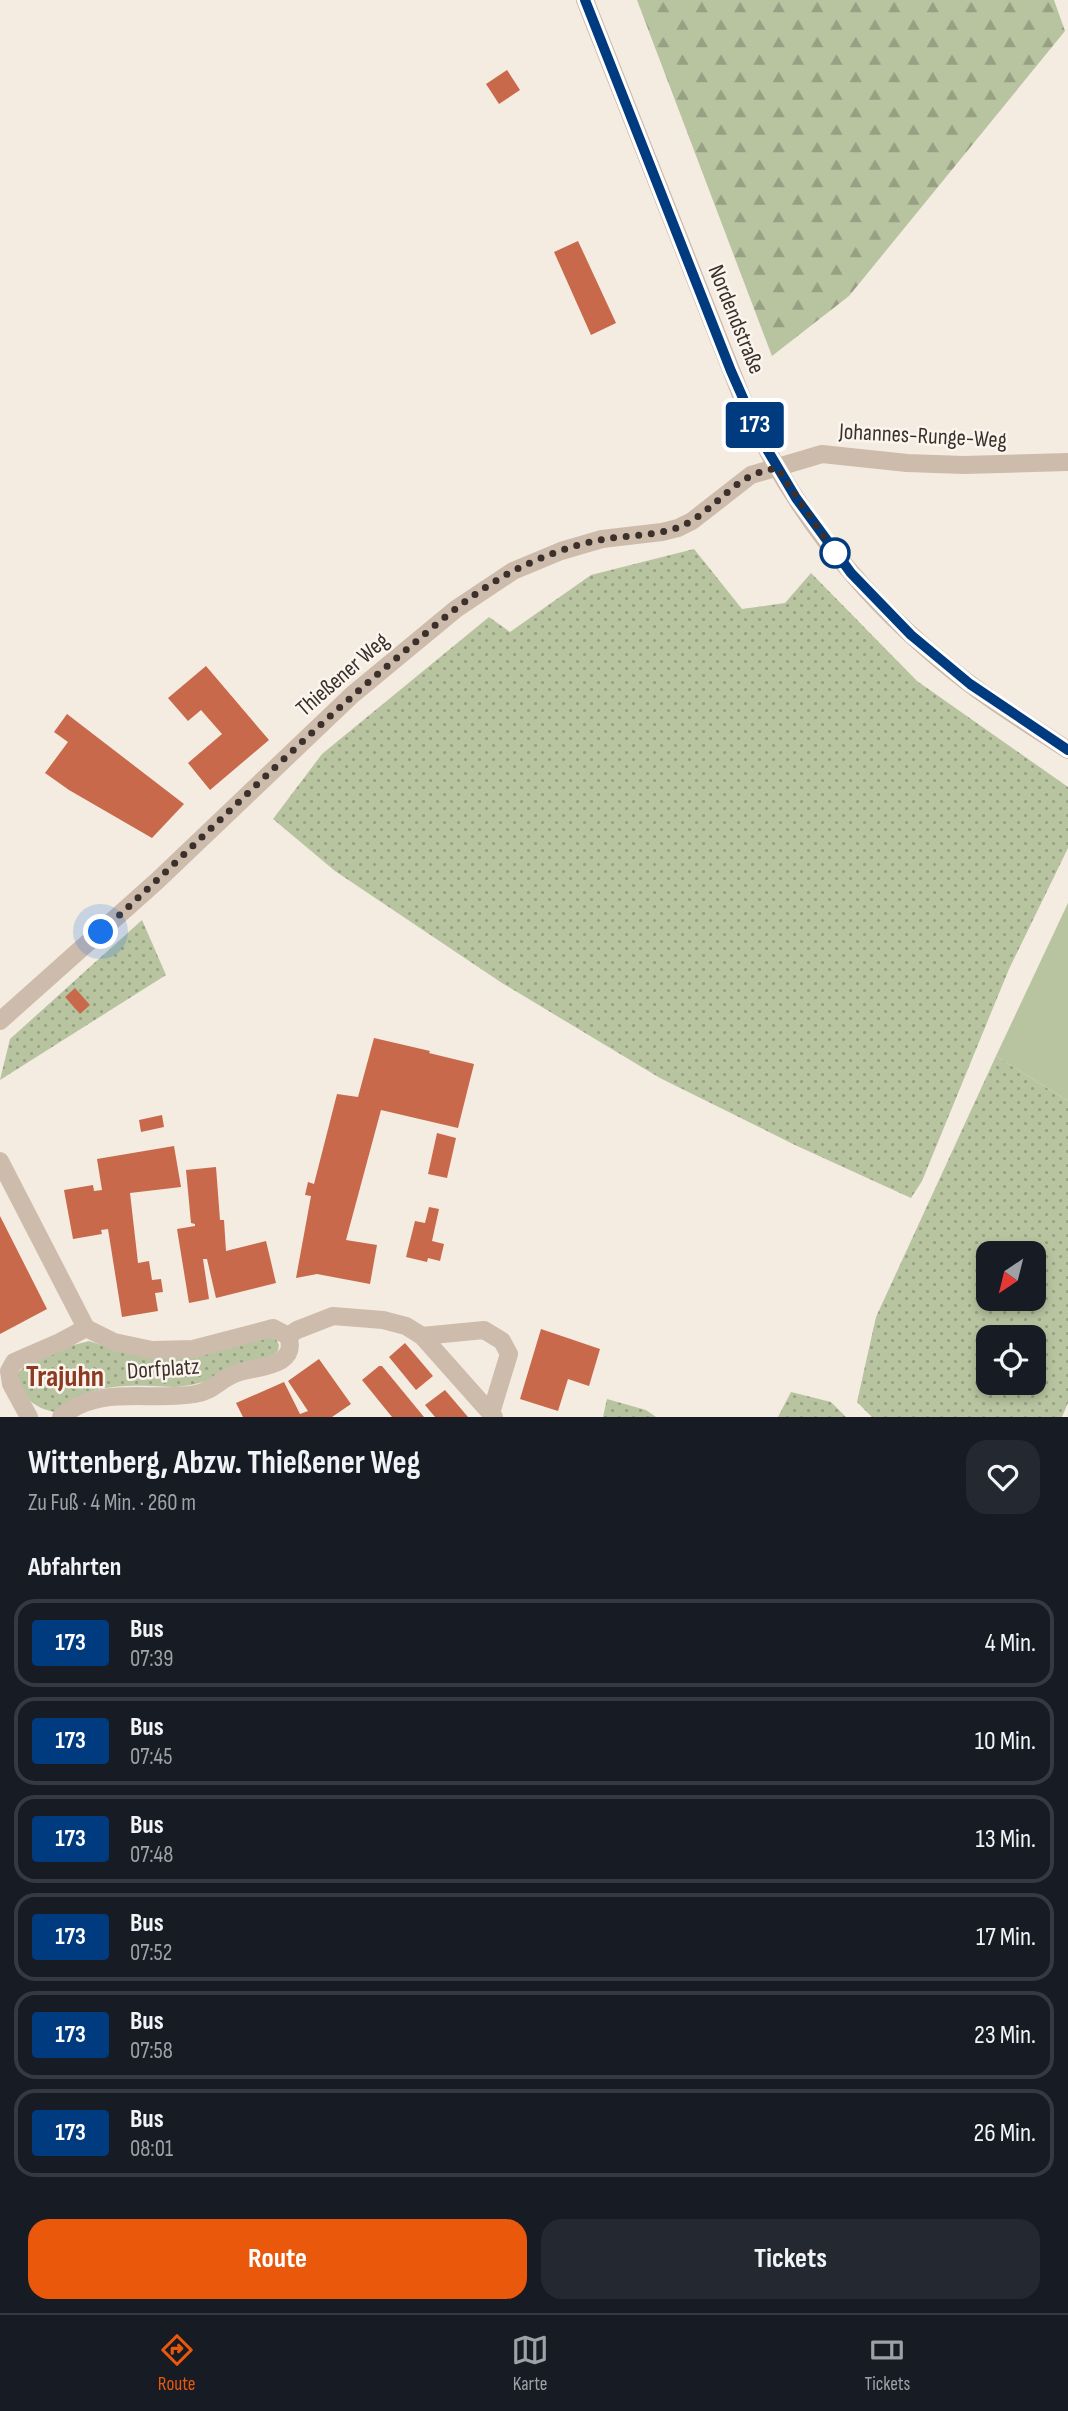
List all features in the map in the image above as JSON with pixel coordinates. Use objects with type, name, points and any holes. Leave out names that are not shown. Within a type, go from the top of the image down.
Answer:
[{"type":"street","name":"Nordendstraße","points":[[585,0],[731,371],[777,468],[827,542],[886,611],[931,653],[970,684],[1068,750]]},
{"type":"street","name":"Johannes-Runge-Weg","points":[[777,468],[822,454],[907,463],[964,465],[1068,462]]},
{"type":"street","name":"Thießener Weg","points":[[0,1021],[158,881],[344,703],[456,609],[513,571],[537,560],[603,539],[662,532],[692,521],[744,480],[777,468]]},
{"type":"street","points":[[0,1161],[86,1328],[14,1362],[9,1371],[11,1384],[29,1417]]},
{"type":"street","name":"Dorfplatz","points":[[288,1335],[333,1316],[383,1320],[407,1326],[422,1336]]},
{"type":"street","name":"Dorfplatz","points":[[61,1417],[75,1406],[102,1398],[134,1395],[183,1396],[210,1390],[238,1373],[260,1369],[283,1359],[291,1344],[288,1335],[273,1328],[193,1349],[152,1350],[114,1342],[86,1328]]},
{"type":"street","points":[[422,1336],[484,1330],[502,1340],[509,1354],[492,1415]]},
{"type":"street","points":[[422,1336],[492,1415]]},
{"type":"green space","points":[[637,0],[1054,0],[1065,31],[849,296],[772,356]]},
{"type":"green space","points":[[694,549],[742,609],[785,603],[811,573],[917,681],[1068,787],[1068,848],[1009,969],[922,1181],[911,1198],[795,1145],[660,1078],[502,983],[335,871],[273,819],[322,754],[489,617],[510,632],[591,575]]},
{"type":"green space","points":[[1068,903],[1068,1101],[996,1056]]},
{"type":"green space","points":[[142,920],[166,975],[0,1080],[10,1039]]},
{"type":"green space","points":[[996,1056],[1068,1101],[1068,1403],[1062,1417],[872,1417],[857,1402],[876,1317]]},
{"type":"green space","points":[[268,1337],[276,1339],[279,1345],[278,1351],[271,1357],[217,1378],[180,1387],[124,1386],[100,1389],[78,1397],[55,1412],[29,1400],[17,1374],[25,1365],[66,1347],[89,1341],[126,1353]]},
{"type":"green space","points":[[791,1392],[831,1402],[846,1417],[778,1417]]},
{"type":"green space","points":[[607,1399],[646,1410],[656,1417],[603,1417]]},
{"type":"building","points":[[507,70],[520,90],[499,104],[486,84]]},
{"type":"building","points":[[578,241],[616,323],[591,335],[554,252]]},
{"type":"building","points":[[206,666],[269,740],[210,790],[188,763],[222,734],[201,710],[188,721],[168,698]]},
{"type":"building","points":[[67,714],[184,804],[152,838],[45,773],[68,742],[54,732]]},
{"type":"building","points":[[75,988],[90,1005],[80,1014],[65,997]]},
{"type":"building","points":[[374,1038],[474,1064],[458,1128],[381,1110],[346,1240],[377,1245],[370,1284],[317,1274],[296,1278],[311,1196],[305,1195],[308,1182],[314,1184],[337,1094],[358,1097]]},
{"type":"building","points":[[162,1115],[164,1127],[141,1132],[139,1120]]},
{"type":"building","points":[[437,1133],[456,1138],[447,1178],[428,1174]]},
{"type":"building","points":[[174,1146],[181,1187],[130,1193],[138,1263],[149,1261],[152,1280],[161,1279],[163,1292],[155,1293],[158,1311],[122,1317],[108,1229],[101,1230],[102,1234],[73,1239],[64,1190],[93,1185],[94,1191],[102,1190],[97,1159]]},
{"type":"building","points":[[216,1167],[220,1220],[224,1220],[226,1251],[266,1241],[276,1283],[216,1298],[207,1259],[203,1259],[209,1299],[189,1303],[177,1229],[195,1226],[191,1223],[186,1170]]},
{"type":"building","points":[[429,1207],[439,1209],[432,1241],[444,1244],[440,1261],[428,1258],[427,1262],[406,1257],[415,1221],[425,1223]]},
{"type":"building","points":[[0,1216],[47,1309],[0,1334]]},
{"type":"building","points":[[541,1329],[600,1349],[589,1386],[568,1379],[558,1411],[520,1399]]},
{"type":"building","points":[[405,1343],[433,1376],[416,1390],[389,1357]]},
{"type":"building","points":[[319,1359],[351,1404],[332,1417],[243,1417],[236,1403],[284,1382],[300,1414],[308,1411],[288,1381]]},
{"type":"building","points":[[382,1366],[424,1417],[392,1417],[362,1380]]},
{"type":"building","points":[[445,1390],[468,1417],[435,1417],[425,1405]]},
{"type":"bus line","name":"173","points":[[585,0],[748,412],[796,498],[851,573],[911,635],[970,684],[1068,750]]},
{"type":"district","name":"Trajuhn","points":[[65,1376]]},
{"type":"route","points":[[101,932],[352,695],[456,609],[513,571],[561,551],[603,539],[662,532],[678,527],[692,521],[751,475],[777,468],[835,553]]}]
